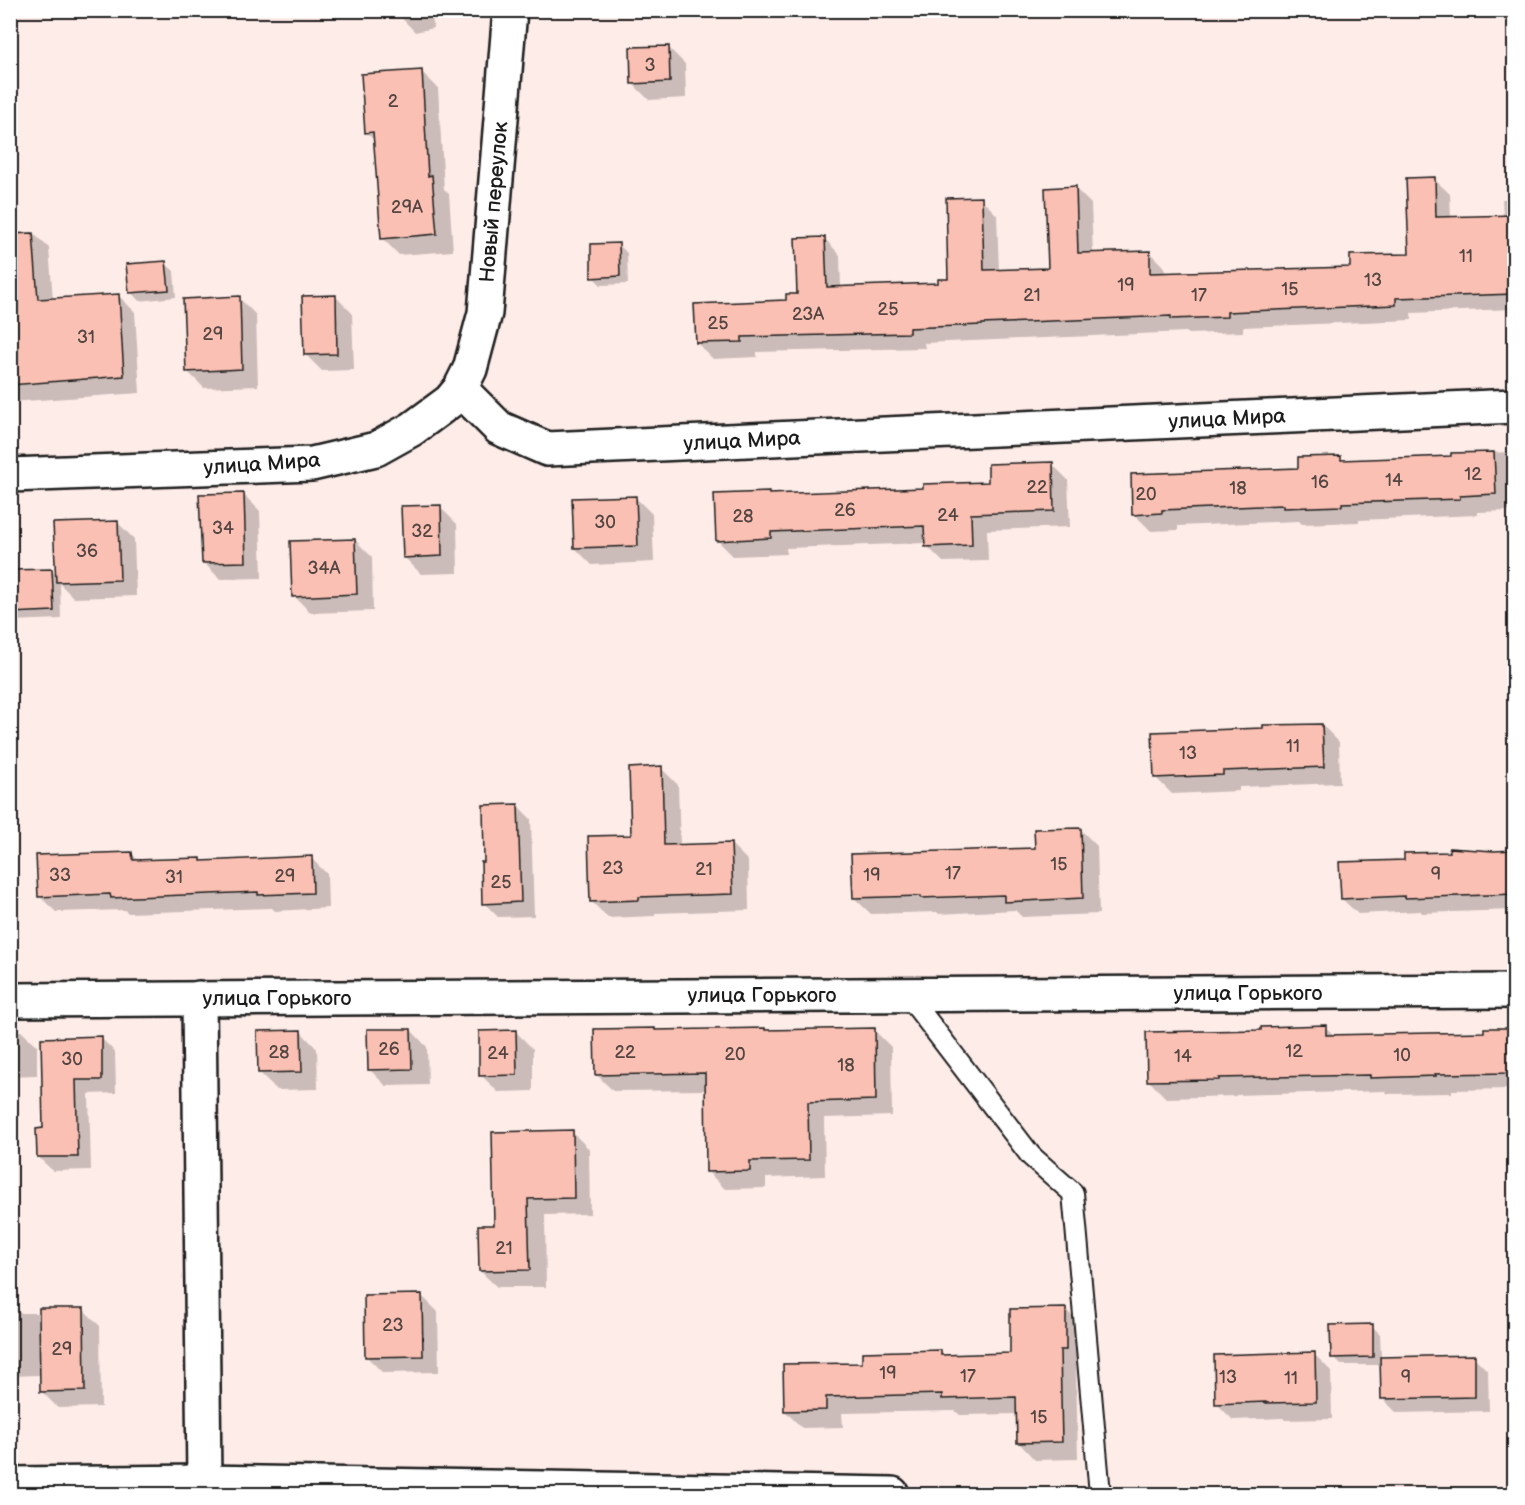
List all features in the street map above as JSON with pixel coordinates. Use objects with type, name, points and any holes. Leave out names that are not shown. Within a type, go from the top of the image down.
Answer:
[{"type":"street","name":"Новый переулок","points":[[455,395],[470,369],[485,313],[510,10]]},
{"type":"street","name":"улица Мира","points":[[10,475],[312,464],[376,449],[412,429],[455,395],[499,428],[546,449],[1515,406]]},
{"type":"street","name":"улица Горького","points":[[10,1000],[1515,991]]},
{"type":"street","points":[[199,998],[203,1488]]},
{"type":"street","points":[[10,1484],[203,1488],[892,1494]]},
{"type":"lane","points":[[907,994],[1031,1156],[1073,1193],[1100,1494]]},
{"type":"building","points":[[669,46],[670,82],[631,84],[630,47]]},
{"type":"building","points":[[422,70],[428,176],[432,175],[437,234],[381,239],[373,132],[365,133],[361,74]]},
{"type":"building","points":[[1435,177],[1436,217],[1515,215],[1515,294],[1396,298],[1396,305],[1227,312],[1227,317],[1171,319],[1171,316],[982,324],[909,328],[909,333],[742,337],[742,342],[696,343],[694,304],[786,300],[786,294],[797,294],[795,238],[825,237],[827,287],[938,283],[938,279],[948,279],[946,198],[982,197],[984,270],[1048,268],[1045,188],[1076,186],[1078,253],[1150,251],[1150,273],[1350,267],[1350,255],[1409,254],[1406,178]]},
{"type":"building","points":[[33,233],[38,299],[119,294],[124,376],[10,385],[10,234]]},
{"type":"building","points":[[619,243],[620,276],[591,278],[591,244]]},
{"type":"building","points":[[166,261],[169,290],[129,293],[126,264]]},
{"type":"building","points":[[336,295],[337,354],[304,355],[302,296]]},
{"type":"building","points":[[240,296],[242,369],[186,372],[183,299]]},
{"type":"building","points":[[1494,452],[1496,494],[1460,496],[1460,499],[1342,503],[1342,506],[1283,508],[1283,505],[1162,510],[1162,513],[1132,515],[1131,474],[1298,468],[1298,457],[1341,456],[1341,460]]},
{"type":"building","points":[[1053,462],[1054,511],[971,514],[972,545],[925,547],[924,526],[771,532],[771,538],[716,541],[714,494],[923,488],[923,484],[988,482],[988,464]]},
{"type":"building","points":[[244,493],[246,562],[202,563],[199,494]]},
{"type":"building","points":[[636,496],[638,546],[574,548],[572,498]]},
{"type":"building","points":[[441,505],[442,556],[403,558],[401,506]]},
{"type":"building","points":[[118,521],[120,580],[56,582],[53,523]]},
{"type":"building","points":[[355,539],[357,594],[292,597],[290,541]]},
{"type":"building","points":[[52,569],[54,611],[10,613],[10,570]]},
{"type":"building","points":[[1322,724],[1324,767],[1223,771],[1223,775],[1154,778],[1152,732]]},
{"type":"building","points":[[662,766],[664,845],[731,843],[733,894],[639,897],[639,900],[590,902],[588,836],[631,835],[629,768]]},
{"type":"building","points":[[518,804],[521,902],[482,904],[483,805]]},
{"type":"building","points":[[1081,828],[1083,898],[1004,902],[1004,895],[853,898],[851,854],[1035,848],[1034,829]]},
{"type":"building","points":[[1449,848],[1515,850],[1515,894],[1341,899],[1339,862],[1404,860],[1404,853],[1450,852]]},
{"type":"building","points":[[132,852],[133,860],[201,858],[201,861],[312,856],[313,893],[258,895],[258,892],[111,898],[110,894],[38,897],[36,855]]},
{"type":"building","points":[[1326,1025],[1326,1035],[1484,1032],[1484,1028],[1515,1028],[1515,1073],[1370,1078],[1370,1075],[1147,1081],[1146,1032],[1261,1030],[1261,1027]]},
{"type":"building","points":[[655,1028],[655,1030],[765,1028],[765,1030],[875,1028],[876,1100],[808,1102],[809,1160],[750,1161],[750,1171],[706,1172],[705,1073],[595,1075],[594,1029]]},
{"type":"building","points":[[367,1029],[411,1029],[412,1069],[368,1070]]},
{"type":"building","points":[[301,1030],[302,1072],[258,1073],[257,1031]]},
{"type":"building","points":[[516,1030],[517,1075],[479,1076],[479,1031]]},
{"type":"building","points":[[102,1036],[102,1080],[76,1080],[78,1157],[37,1157],[36,1129],[43,1128],[41,1038]]},
{"type":"building","points":[[573,1130],[574,1198],[528,1199],[530,1270],[479,1271],[478,1225],[494,1225],[492,1132]]},
{"type":"building","points":[[422,1294],[423,1356],[365,1357],[364,1295]]},
{"type":"building","points":[[39,1308],[84,1308],[85,1391],[40,1392]]},
{"type":"building","points":[[1066,1308],[1066,1350],[1060,1350],[1062,1442],[1017,1443],[1016,1397],[942,1399],[942,1394],[826,1397],[826,1410],[784,1411],[783,1364],[862,1363],[862,1352],[941,1350],[941,1355],[1010,1353],[1010,1309]]},
{"type":"building","points":[[1373,1324],[1373,1357],[1331,1358],[1330,1325]]},
{"type":"building","points":[[1315,1352],[1316,1402],[1215,1404],[1214,1355]]},
{"type":"building","points":[[1475,1355],[1475,1397],[1381,1399],[1380,1357]]}]
